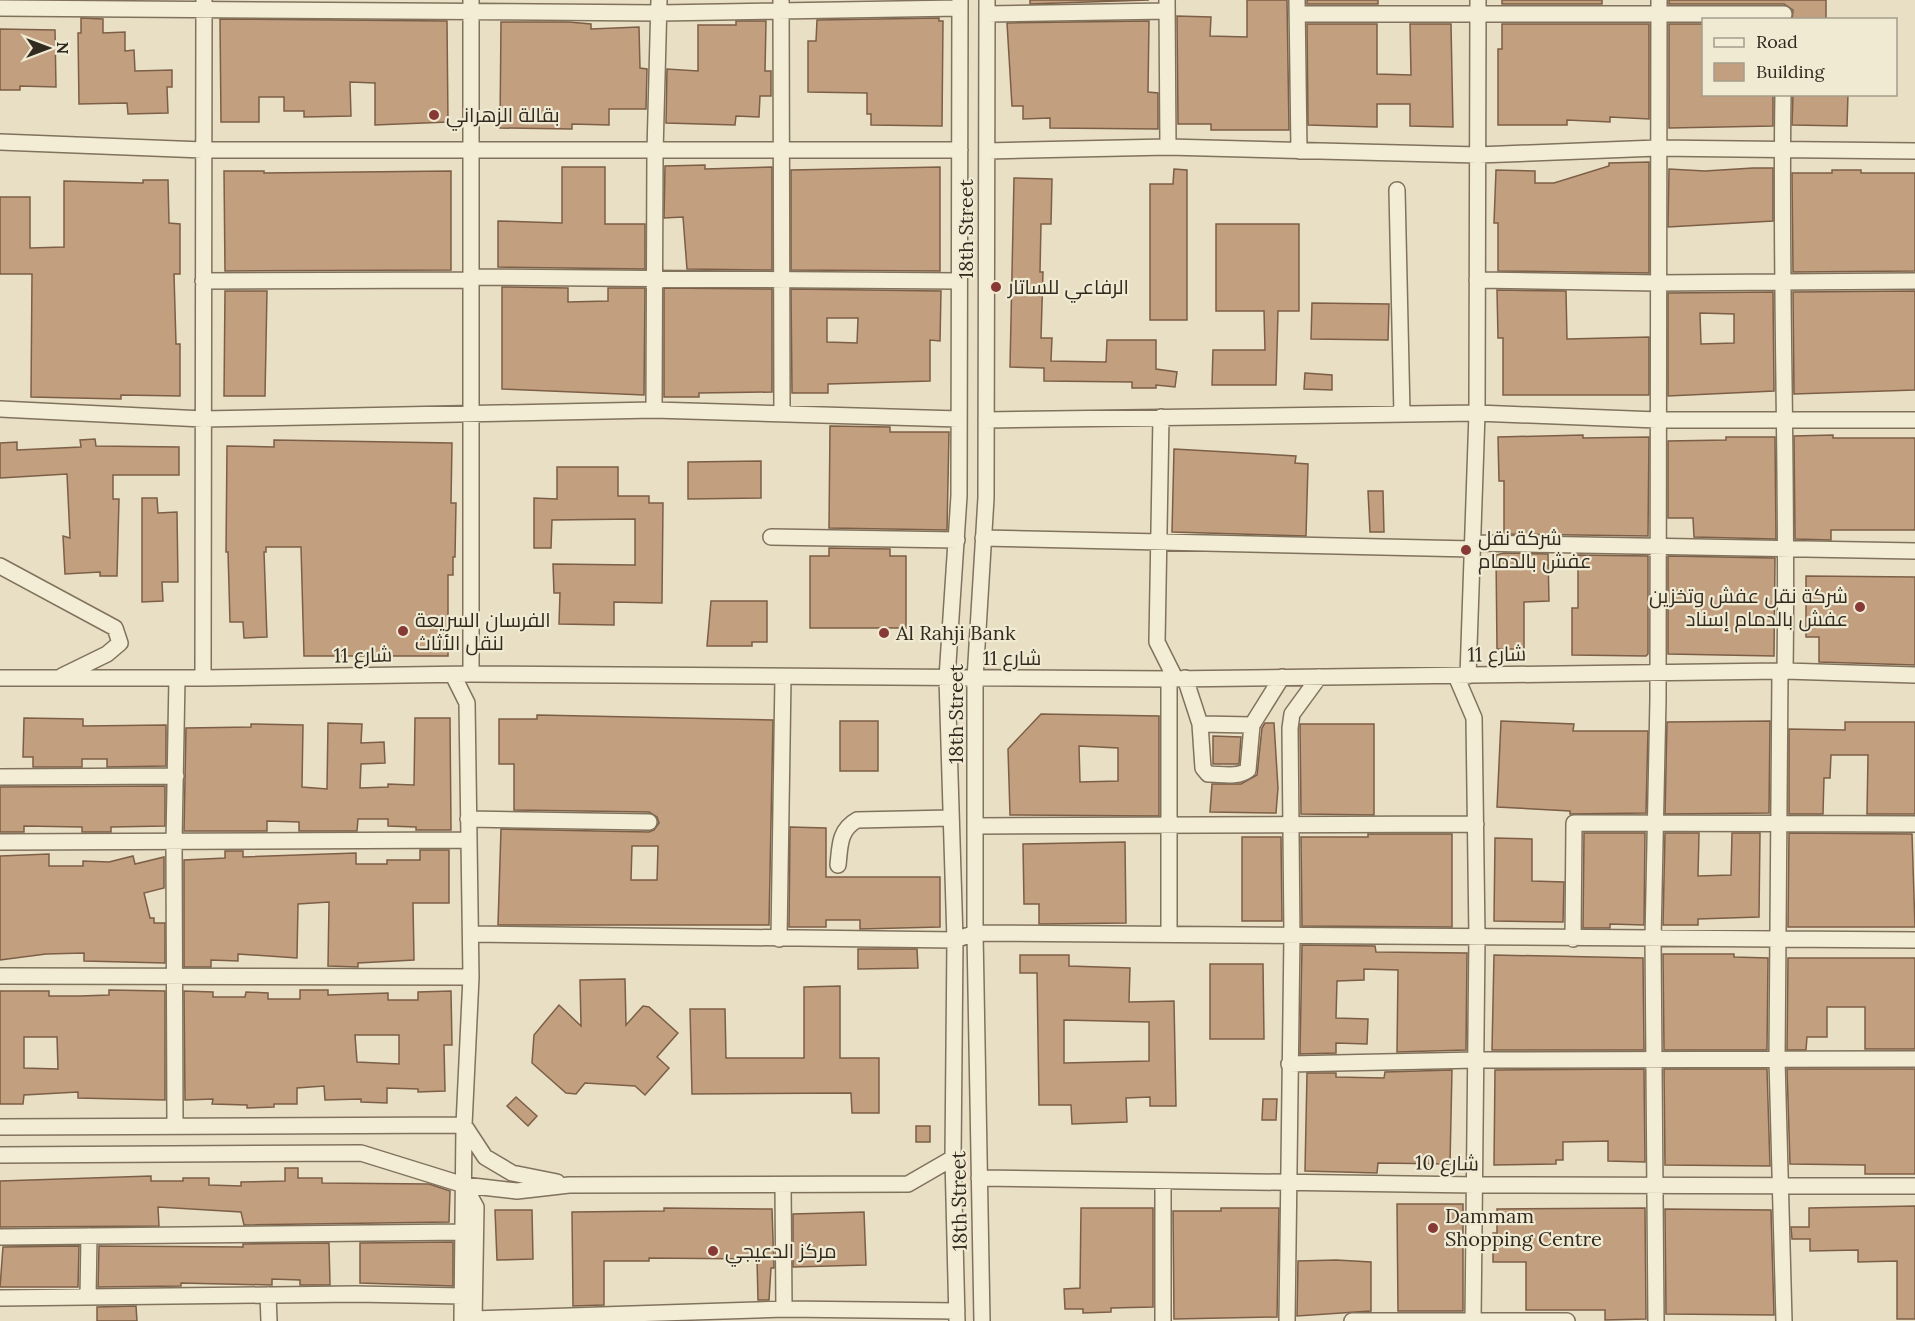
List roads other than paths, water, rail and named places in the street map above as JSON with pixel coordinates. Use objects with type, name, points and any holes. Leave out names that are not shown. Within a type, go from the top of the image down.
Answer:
[{"type":"street","points":[[0,8],[204,5],[960,4],[957,540],[947,678],[955,940],[953,1158],[957,1316],[784,1309],[470,1320]]},
{"type":"street","points":[[203,678],[204,5]]},
{"type":"street","points":[[471,5],[471,674]]},
{"type":"street","points":[[781,5],[782,414]]},
{"type":"street","points":[[987,7],[1167,5],[1168,147]]},
{"type":"street","points":[[654,410],[655,152],[659,6]]},
{"type":"street","points":[[1473,1320],[1478,937],[1474,718],[1462,676],[1473,546],[1477,412],[1478,6]]},
{"type":"street","points":[[1299,151],[1297,7],[1659,6],[1783,11]]},
{"type":"street","points":[[1656,1321],[1653,939],[1658,546],[1659,6]]},
{"type":"street","name":"18th Street","points":[[982,1321],[975,933],[977,826],[975,679],[983,538],[986,420],[987,7]]},
{"type":"street","points":[[1783,96],[1783,421],[1787,551],[1779,823],[1777,1060],[1784,1321]]},
{"type":"street","points":[[0,142],[203,150],[655,152],[960,150]]},
{"type":"street","points":[[987,151],[1168,147],[1478,154],[1657,148],[1915,151]]},
{"type":"street","points":[[1397,190],[1402,414]]},
{"type":"street","points":[[203,281],[656,279],[959,281]]},
{"type":"street","points":[[1477,280],[1658,283],[1915,281]]},
{"type":"street","points":[[0,409],[203,418],[654,410],[959,418]]},
{"type":"street","points":[[986,420],[1477,412],[1657,420],[1915,420]]},
{"type":"street","points":[[1161,417],[1157,642],[1200,724],[1203,768],[1208,774],[1242,775],[1248,770],[1252,725],[1282,677]]},
{"type":"street","points":[[771,537],[957,540]]},
{"type":"street","points":[[983,538],[1915,551]]},
{"type":"street","points":[[0,566],[115,628],[120,643],[107,654],[57,678]]},
{"type":"street","name":"شارع 11","points":[[0,678],[471,674],[975,679],[1462,676],[1783,671],[1915,675]]},
{"type":"street","points":[[453,675],[467,703],[471,976],[464,1125],[463,1296],[470,1320]]},
{"type":"street","points":[[779,939],[783,677]]},
{"type":"street","points":[[1287,1321],[1287,1182],[1292,935],[1290,728],[1292,714],[1318,677]]},
{"type":"street","points":[[175,1125],[174,842],[177,678]]},
{"type":"street","points":[[1169,934],[1168,826],[1177,678]]},
{"type":"street","points":[[1200,724],[1252,725]]},
{"type":"street","points":[[0,777],[176,776]]},
{"type":"street","points":[[838,865],[842,835],[848,826],[857,820],[951,818]]},
{"type":"street","points":[[468,819],[649,822]]},
{"type":"street","points":[[1573,939],[1574,823],[1915,824]]},
{"type":"street","points":[[977,826],[1476,824]]},
{"type":"street","points":[[0,842],[469,840]]},
{"type":"street","points":[[471,933],[955,940],[975,933],[1915,940]]},
{"type":"street","points":[[0,976],[471,976]]},
{"type":"street","points":[[1289,1064],[1477,1060],[1915,1059]]},
{"type":"street","points":[[0,1127],[464,1125]]},
{"type":"street","points":[[464,1125],[485,1157],[503,1168],[513,1173],[569,1185]]},
{"type":"street","points":[[0,1155],[361,1153],[464,1185],[517,1191],[569,1185],[908,1184],[953,1158]]},
{"type":"street","name":"شارع 10","points":[[979,1178],[1476,1185],[1915,1186]]},
{"type":"street","points":[[1163,1180],[1163,1321]]},
{"type":"street","points":[[464,1185],[476,1207],[470,1320]]},
{"type":"street","points":[[783,1185],[784,1309]]},
{"type":"street","points":[[0,1237],[463,1232]]},
{"type":"street","points":[[88,1297],[89,1236]]},
{"type":"street","points":[[0,1298],[268,1295],[463,1296]]},
{"type":"street","points":[[268,1295],[269,1321]]},
{"type":"street","points":[[1352,1321],[1567,1321]]},
{"type":"place","name":"بقالة الزهراني","points":[[434,115]]},
{"type":"place","name":"الرفاعي للساتار","points":[[996,287]]},
{"type":"place","name":"شركة نقل عفش بالدمام","points":[[1466,550]]},
{"type":"place","name":"شركة نقل عفش وتخزين عفش بالدمام إسناد","points":[[1860,607]]},
{"type":"place","name":"الفرسان السريعة لنقل الأثاث","points":[[403,631]]},
{"type":"place","name":"Al Rahji Bank","points":[[884,633]]},
{"type":"place","name":"Dammam Shopping Centre","points":[[1433,1228]]},
{"type":"place","name":"مركز الدعيجي","points":[[713,1251]]}]
